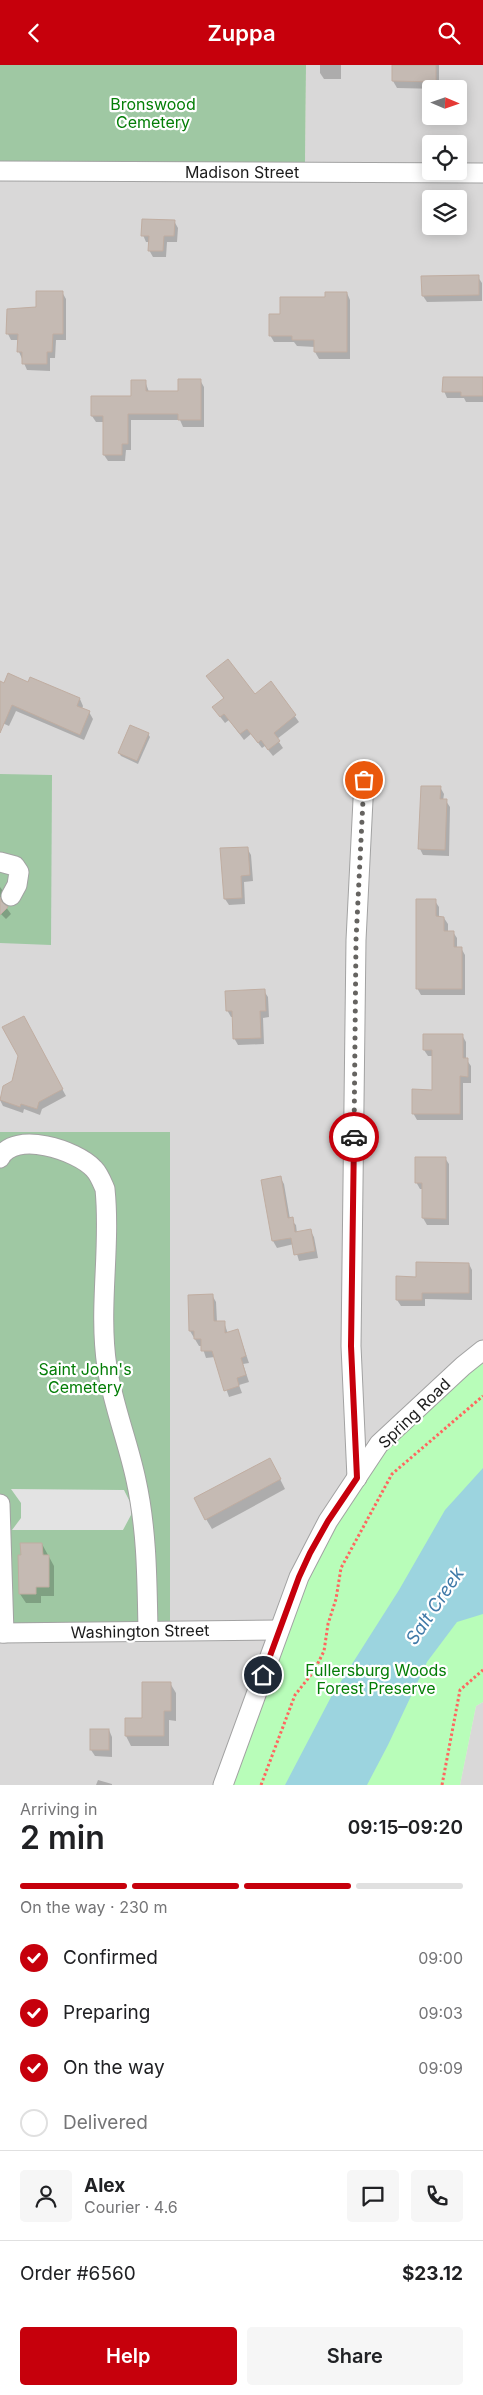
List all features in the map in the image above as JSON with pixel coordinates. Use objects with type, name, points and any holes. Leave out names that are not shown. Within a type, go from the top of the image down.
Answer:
[{"type":"street","name":"Madison Street","points":[[0,171],[483,173]]},
{"type":"street","points":[[357,1478],[351,1346],[356,940],[364,780]]},
{"type":"street","points":[[0,862],[15,866],[19,872],[18,885],[11,895]]},
{"type":"street","points":[[0,1158],[5,1150],[13,1145],[47,1146],[64,1151],[93,1168],[105,1189],[105,1349],[111,1387],[136,1479],[142,1509],[146,1544],[148,1631]]},
{"type":"street","name":"Spring Road","points":[[223,1785],[279,1630],[310,1553],[328,1521],[379,1444],[463,1365],[483,1350]]},
{"type":"street","points":[[0,1504],[2,1633]]},
{"type":"street","name":"Washington Street","points":[[2,1633],[279,1630]]},
{"type":"path","points":[[261,1785],[295,1695],[314,1671],[324,1651],[328,1623],[336,1599],[341,1568],[392,1474],[483,1396]]},
{"type":"path","points":[[442,1785],[460,1691],[483,1670]]},
{"type":"shaded area","points":[[306,65],[483,65],[483,1359],[286,1624],[170,1625],[170,1132],[0,1132],[0,162],[305,162]]},
{"type":"shaded area","points":[[11,1489],[124,1490],[131,1504],[131,1515],[123,1530],[12,1530],[21,1518],[21,1503]]},
{"type":"shaded area","points":[[276,1639],[228,1785],[0,1785],[0,1641]]},
{"type":"shaded area","points":[[483,1702],[483,1785],[460,1785],[476,1706]]},
{"type":"green space","name":"Bronswood Cemetery","points":[[0,65],[306,65],[305,162],[0,162]]},
{"type":"green space","points":[[0,774],[52,775],[51,945],[0,943]]},
{"type":"green space","name":"Saint John's Cemetery","points":[[0,1132],[170,1132],[170,1625],[0,1625]]},
{"type":"green space","name":"Fullersburg Woods Forest Preserve","points":[[483,1359],[483,1702],[476,1706],[460,1785],[228,1785],[304,1576],[384,1445]]},
{"type":"water","name":"Salt Creek","points":[[483,1468],[483,1614],[457,1622],[427,1662],[367,1785],[285,1785],[331,1697],[399,1590],[445,1510]]},
{"type":"building","points":[[392,65],[436,65],[436,80],[392,81]]},
{"type":"building","points":[[142,219],[175,220],[174,236],[164,236],[163,251],[148,251],[149,236],[141,236]]},
{"type":"building","points":[[479,275],[479,295],[422,296],[421,276]]},
{"type":"building","points":[[36,291],[63,291],[63,334],[53,334],[52,352],[47,352],[47,364],[22,364],[22,352],[17,352],[18,334],[6,334],[7,309],[36,307]]},
{"type":"building","points":[[325,292],[347,292],[347,352],[314,352],[314,340],[292,340],[292,336],[269,336],[269,314],[280,314],[280,297],[325,297]]},
{"type":"building","points":[[443,377],[483,377],[483,396],[461,396],[461,392],[442,392]]},
{"type":"building","points":[[178,379],[201,379],[201,420],[178,420],[178,414],[128,414],[128,444],[122,444],[122,455],[103,455],[103,416],[91,416],[91,396],[131,396],[131,380],[146,380],[146,391],[178,391]]},
{"type":"building","points":[[228,659],[255,694],[271,681],[296,715],[274,733],[280,741],[268,750],[261,740],[258,743],[247,729],[240,734],[224,714],[220,717],[212,707],[224,698],[206,676]]},
{"type":"building","points":[[8,673],[28,682],[30,677],[80,698],[77,706],[90,711],[80,735],[12,705],[0,733],[0,681],[4,683]]},
{"type":"building","points":[[130,725],[149,733],[137,761],[118,753]]},
{"type":"building","points":[[421,786],[441,786],[440,799],[447,799],[445,850],[418,849]]},
{"type":"building","points":[[248,847],[250,875],[241,876],[242,898],[224,899],[220,848]]},
{"type":"building","points":[[0,897],[2,902],[8,907],[0,915]]},
{"type":"building","points":[[416,899],[436,899],[436,916],[444,917],[444,931],[454,931],[454,947],[462,947],[462,989],[416,989]]},
{"type":"building","points":[[265,989],[266,1011],[260,1011],[261,1038],[233,1039],[232,1011],[226,1011],[225,991]]},
{"type":"building","points":[[24,1016],[63,1089],[39,1102],[37,1109],[21,1104],[20,1107],[0,1100],[3,1086],[12,1081],[18,1056],[2,1027]]},
{"type":"building","points":[[423,1034],[463,1034],[463,1058],[468,1058],[468,1077],[460,1076],[460,1114],[412,1114],[412,1089],[432,1090],[432,1050],[423,1050]]},
{"type":"building","points":[[415,1157],[446,1157],[446,1219],[422,1218],[422,1183],[415,1183]]},
{"type":"building","points":[[281,1176],[288,1218],[293,1217],[295,1232],[311,1229],[315,1251],[294,1255],[291,1238],[272,1241],[261,1180]]},
{"type":"building","points":[[416,1262],[469,1263],[469,1293],[422,1293],[422,1300],[396,1300],[396,1276],[416,1277]]},
{"type":"building","points":[[213,1294],[214,1321],[225,1321],[225,1333],[238,1329],[246,1356],[241,1358],[246,1375],[237,1378],[239,1386],[224,1391],[212,1351],[201,1351],[201,1339],[194,1339],[194,1331],[189,1331],[188,1295]]},
{"type":"building","points":[[270,1458],[281,1479],[205,1520],[194,1498]]},
{"type":"building","points":[[20,1543],[42,1543],[43,1555],[49,1555],[49,1587],[36,1587],[36,1594],[19,1594],[18,1555],[21,1555]]},
{"type":"building","points":[[142,1682],[171,1682],[171,1711],[164,1711],[164,1736],[125,1736],[125,1718],[142,1718]]},
{"type":"building","points":[[90,1729],[109,1729],[109,1750],[90,1750]]},
{"type":"way so far","points":[[354,1137],[356,940],[364,780]]},
{"type":"route","points":[[263,1675],[299,1577],[310,1553],[328,1521],[357,1478],[351,1346],[354,1137]]}]
